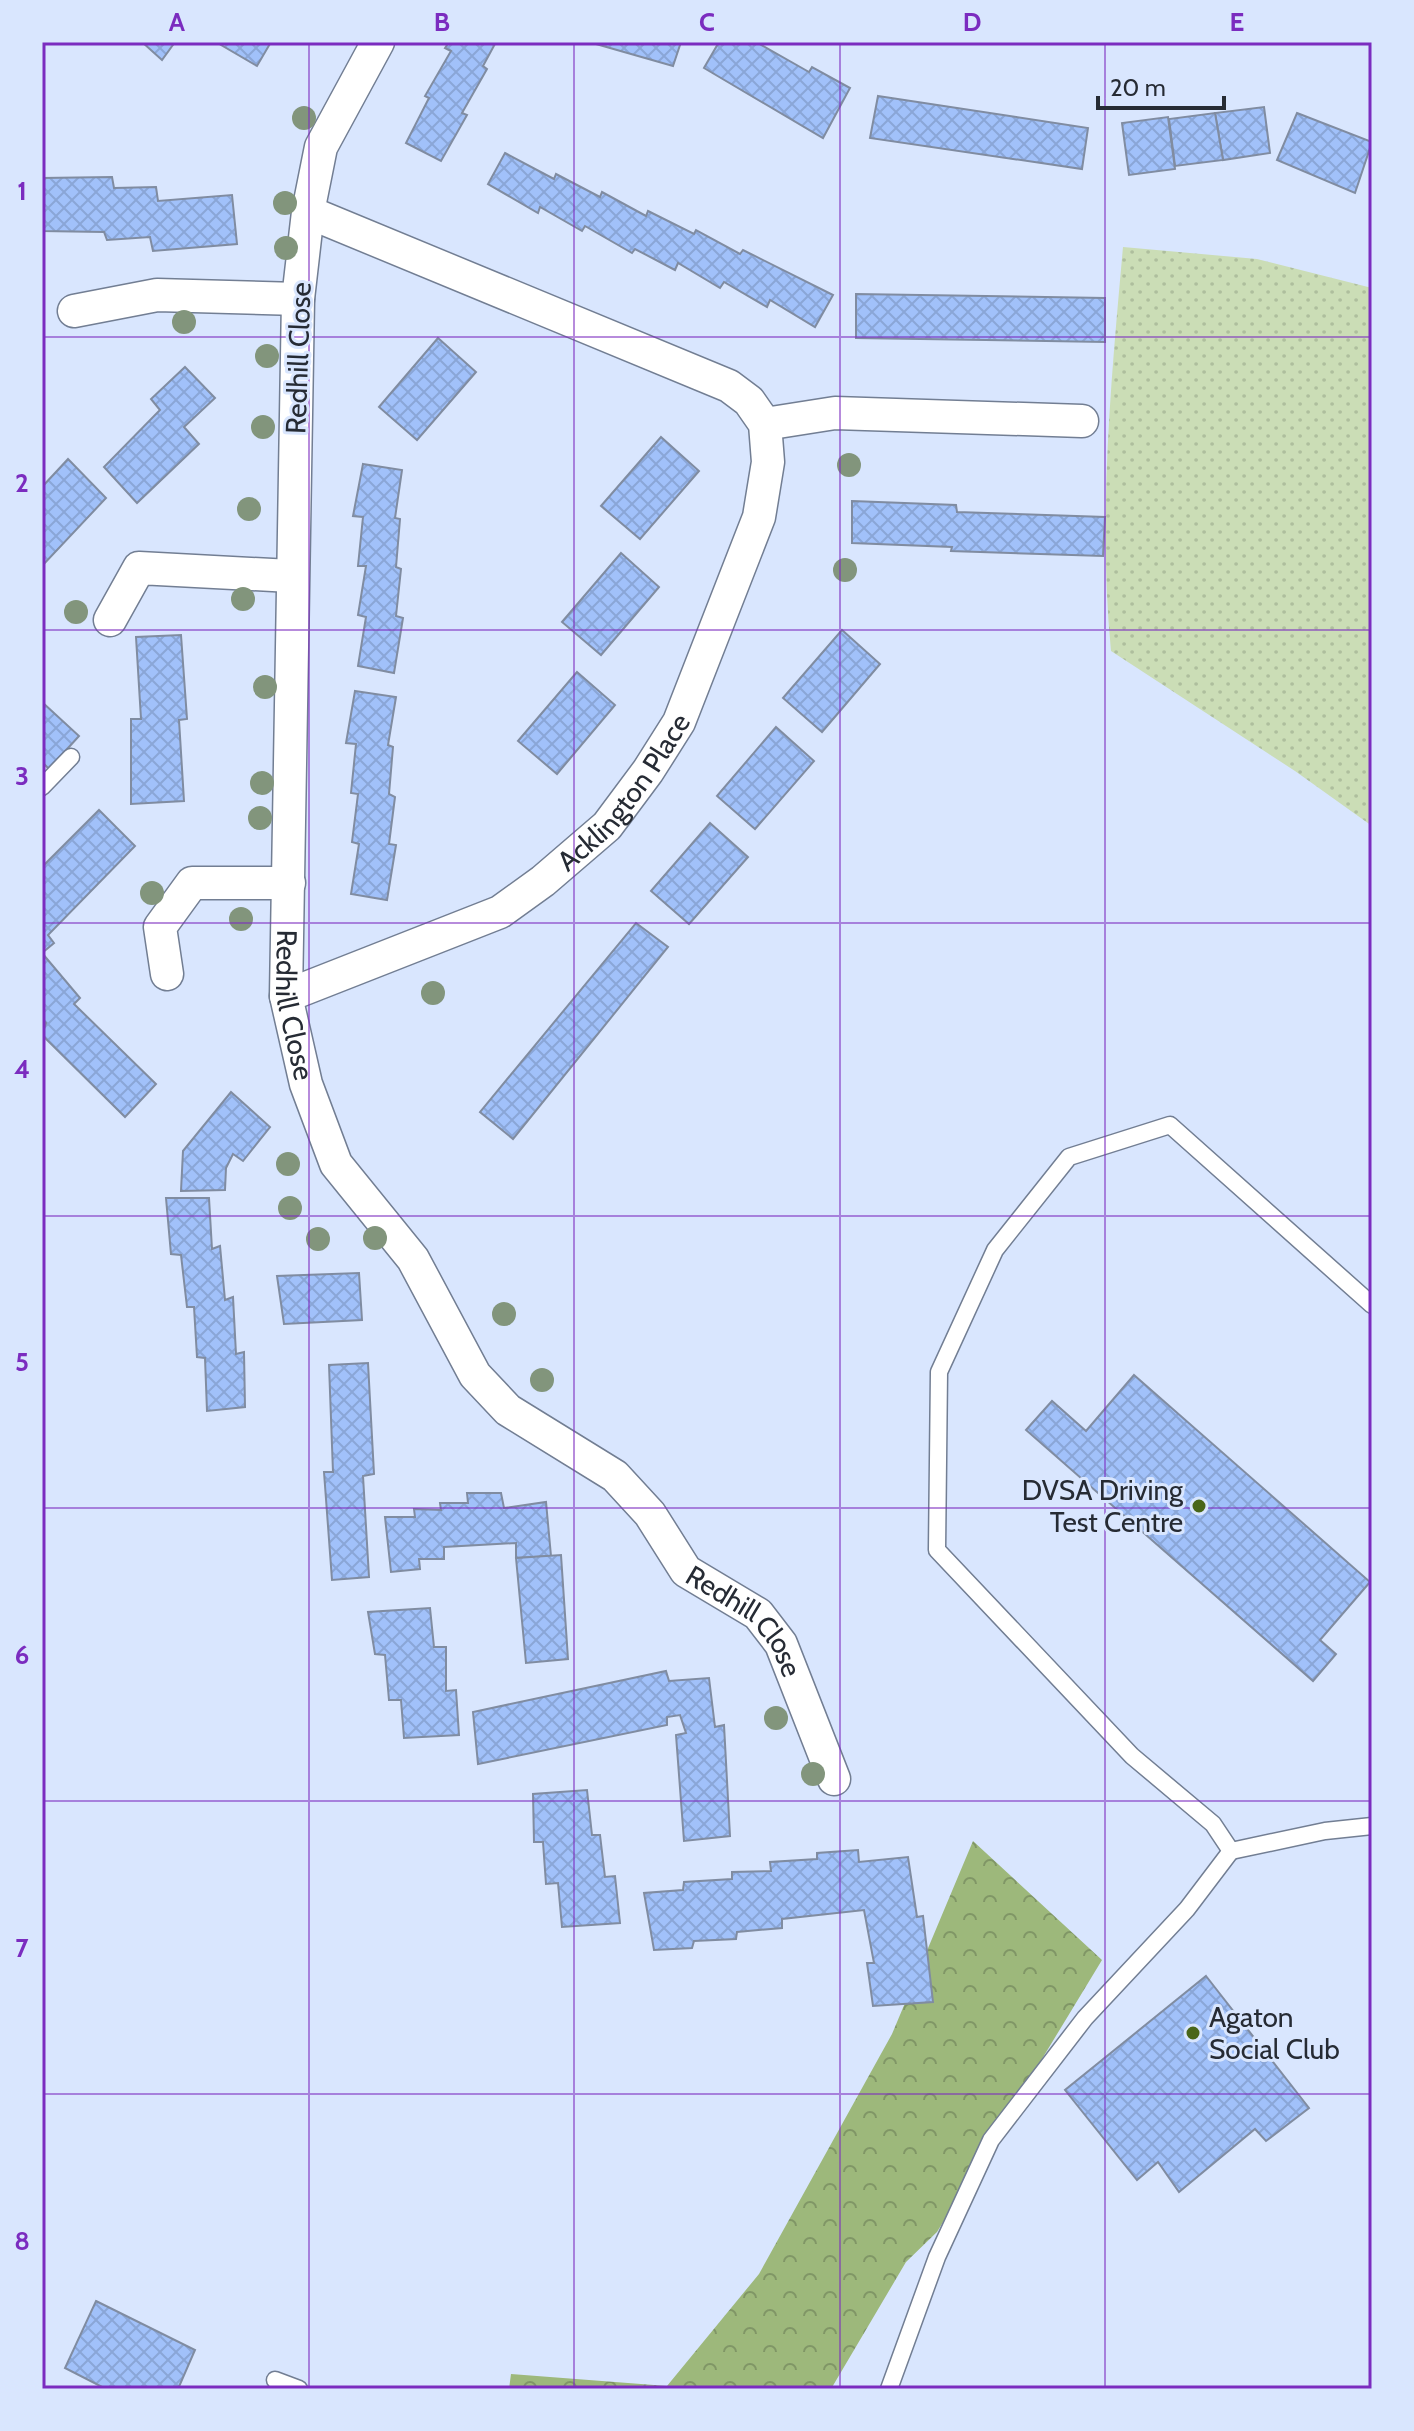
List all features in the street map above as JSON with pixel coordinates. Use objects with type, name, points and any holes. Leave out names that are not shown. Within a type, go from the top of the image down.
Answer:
[{"type":"street","name":"Redhill Close","points":[[378,42],[321,147],[308,212],[298,299],[286,996],[306,1084],[336,1164],[413,1259],[475,1375],[508,1410],[615,1476],[650,1514],[686,1571],[758,1614],[781,1644],[834,1779]]},
{"type":"street","points":[[308,212],[729,386],[749,401],[765,424],[835,413],[1082,421]]},
{"type":"street","points":[[74,311],[157,295],[298,299]]},
{"type":"street","name":"Acklington Place","points":[[286,996],[500,912],[543,881],[607,826],[679,722],[724,614],[759,517],[768,462],[765,424]]},
{"type":"street","points":[[110,620],[139,568],[291,576]]},
{"type":"street","points":[[167,974],[160,927],[192,883],[289,883]]},
{"type":"lane","points":[[42,787],[71,757]]},
{"type":"lane","points":[[1231,1851],[1213,1824],[1132,1756],[937,1550],[939,1372],[995,1250],[1069,1157],[1170,1125],[1372,1305]]},
{"type":"lane","points":[[889,2389],[937,2257],[991,2140],[1085,2018],[1187,1909],[1231,1851],[1325,1831],[1372,1826]]},
{"type":"lane","points":[[275,2380],[299,2389]]},
{"type":"green space","points":[[1123,247],[1257,259],[1372,288],[1372,826],[1295,771],[1111,651],[1106,499]]},
{"type":"green space","points":[[973,1841],[1102,1960],[937,2232],[906,2262],[831,2389],[509,2389],[511,2374],[667,2386],[759,2274],[892,2034]]},
{"type":"building","points":[[142,42],[175,42],[162,60]]},
{"type":"building","points":[[216,42],[271,42],[257,66]]},
{"type":"building","points":[[449,42],[496,42],[483,66],[487,69],[462,113],[467,115],[441,161],[406,143],[429,98],[425,96],[451,51],[445,48]]},
{"type":"building","points":[[589,42],[681,42],[673,66]]},
{"type":"building","points":[[719,42],[756,42],[809,72],[812,67],[850,88],[823,138],[704,68]]},
{"type":"building","points":[[878,96],[1088,128],[1082,169],[870,138]]},
{"type":"building","points":[[1264,107],[1270,153],[1223,160],[1215,113]]},
{"type":"building","points":[[1215,113],[1223,160],[1175,166],[1169,119]]},
{"type":"building","points":[[1297,113],[1372,142],[1355,193],[1277,160]]},
{"type":"building","points":[[1168,117],[1175,169],[1129,175],[1122,123]]},
{"type":"building","points":[[505,153],[554,179],[556,174],[600,197],[602,192],[646,216],[648,211],[694,234],[696,230],[740,254],[743,250],[833,295],[815,327],[770,300],[767,307],[724,282],[720,288],[678,263],[675,270],[635,249],[632,253],[585,226],[582,231],[540,207],[538,213],[488,184]]},
{"type":"building","points":[[112,177],[114,188],[156,187],[158,201],[232,195],[237,244],[153,251],[150,237],[107,240],[104,232],[42,231],[42,178]]},
{"type":"building","points":[[856,294],[1105,298],[1105,342],[856,338]]},
{"type":"building","points":[[438,338],[476,372],[417,440],[379,407]]},
{"type":"building","points":[[185,367],[215,398],[184,427],[199,444],[137,503],[104,467],[160,410],[151,399]]},
{"type":"building","points":[[661,437],[699,471],[640,539],[601,506]]},
{"type":"building","points":[[68,459],[106,498],[42,566],[42,487]]},
{"type":"building","points":[[363,464],[402,470],[395,518],[400,519],[396,567],[401,569],[396,616],[403,618],[394,673],[358,666],[366,617],[358,615],[366,566],[358,566],[363,517],[353,516]]},
{"type":"building","points":[[852,501],[956,505],[957,512],[1105,517],[1103,556],[951,551],[952,547],[852,543]]},
{"type":"building","points":[[621,553],[659,587],[601,655],[562,622]]},
{"type":"building","points":[[842,630],[880,664],[822,732],[783,698]]},
{"type":"building","points":[[181,635],[187,719],[179,720],[184,801],[131,804],[131,719],[141,719],[136,637]]},
{"type":"building","points":[[577,672],[615,705],[557,774],[518,741]]},
{"type":"building","points":[[355,691],[396,697],[388,745],[393,747],[389,794],[395,797],[389,844],[396,845],[387,900],[351,894],[359,844],[352,842],[358,794],[351,793],[356,744],[346,743]]},
{"type":"building","points":[[42,702],[79,736],[49,769],[42,762]]},
{"type":"building","points":[[776,727],[814,761],[755,829],[717,796]]},
{"type":"building","points":[[99,810],[135,846],[48,935],[54,943],[42,953],[42,867]]},
{"type":"building","points":[[710,823],[748,857],[689,924],[651,891]]},
{"type":"building","points":[[636,923],[668,947],[513,1139],[480,1112]]},
{"type":"building","points":[[42,953],[80,998],[74,1004],[156,1084],[125,1117],[42,1035],[46,1023],[42,1019]]},
{"type":"building","points":[[231,1092],[270,1127],[243,1161],[233,1154],[226,1168],[225,1190],[181,1191],[183,1151]]},
{"type":"building","points":[[166,1198],[209,1198],[212,1249],[220,1246],[225,1300],[233,1297],[236,1354],[244,1352],[245,1407],[207,1411],[205,1358],[197,1357],[194,1307],[187,1307],[181,1255],[171,1254]]},
{"type":"building","points":[[359,1273],[362,1320],[284,1324],[277,1276]]},
{"type":"building","points":[[368,1363],[374,1474],[363,1476],[369,1577],[332,1580],[324,1472],[333,1472],[329,1365]]},
{"type":"building","name":"DVSA Driving Test Centre","points":[[1134,1375],[1370,1582],[1320,1640],[1336,1654],[1313,1681],[1026,1430],[1052,1401],[1086,1431]]},
{"type":"building","points":[[467,1493],[501,1493],[504,1508],[546,1502],[551,1556],[516,1558],[516,1543],[444,1547],[444,1559],[419,1559],[420,1569],[391,1572],[385,1517],[415,1517],[414,1509],[441,1510],[440,1503],[468,1503]]},
{"type":"building","points":[[561,1555],[568,1659],[526,1663],[516,1558]]},
{"type":"building","points":[[430,1608],[434,1647],[446,1647],[446,1691],[456,1690],[459,1735],[404,1738],[401,1700],[389,1700],[385,1655],[375,1654],[368,1612]]},
{"type":"building","points":[[666,1671],[669,1681],[709,1678],[715,1727],[724,1725],[730,1836],[684,1841],[676,1735],[686,1733],[680,1715],[667,1717],[667,1725],[478,1764],[473,1712]]},
{"type":"building","points":[[587,1790],[592,1835],[600,1835],[605,1877],[615,1876],[620,1923],[562,1927],[558,1883],[546,1884],[543,1842],[534,1842],[533,1794]]},
{"type":"building","points":[[858,1850],[859,1862],[908,1857],[917,1917],[923,1916],[933,2002],[873,2006],[867,1963],[874,1963],[864,1910],[782,1919],[782,1928],[737,1932],[736,1939],[694,1941],[692,1948],[654,1950],[644,1893],[683,1890],[684,1882],[732,1879],[732,1872],[771,1871],[770,1862],[817,1859],[817,1853]]},
{"type":"building","name":"Agaton Social Club","points":[[1206,1976],[1309,2108],[1266,2141],[1255,2129],[1179,2192],[1158,2162],[1137,2180],[1065,2090]]},
{"type":"building","points":[[96,2301],[195,2350],[178,2389],[106,2389],[65,2368]]},
{"type":"place","name":"DVSA Driving Test Centre","points":[[1199,1506]]},
{"type":"place","name":"Agaton Social Club","points":[[1193,2033]]}]
